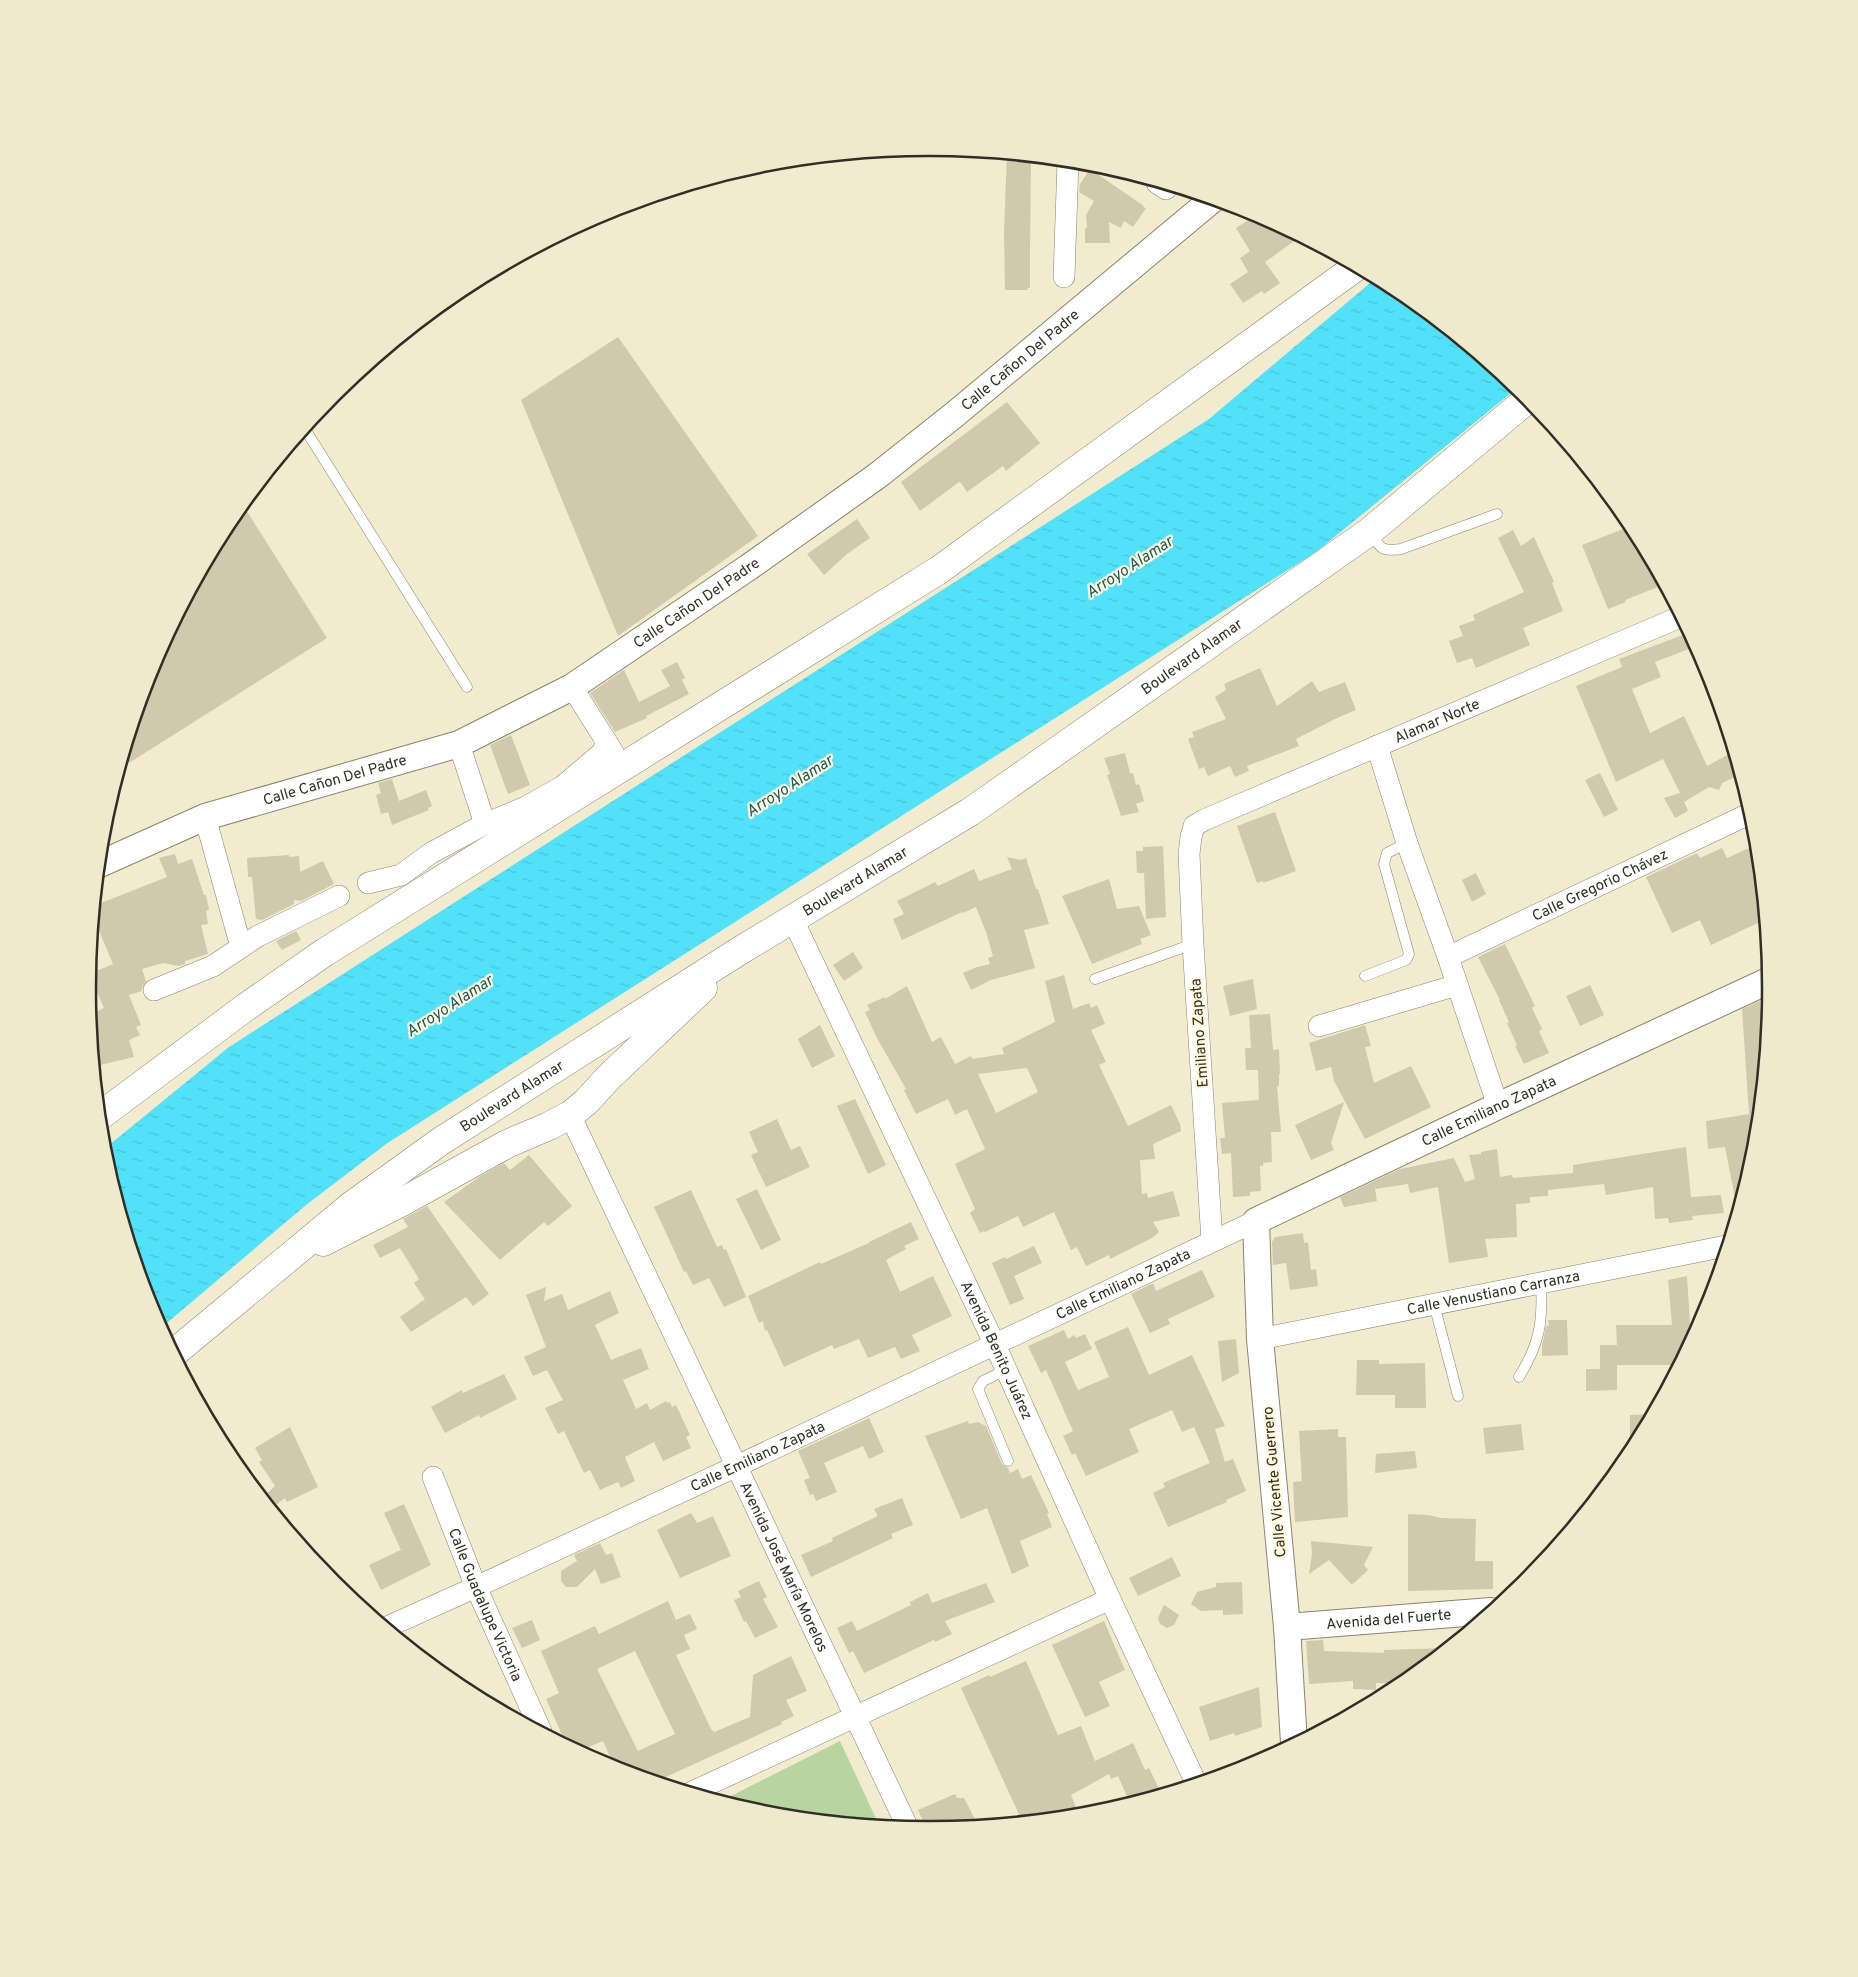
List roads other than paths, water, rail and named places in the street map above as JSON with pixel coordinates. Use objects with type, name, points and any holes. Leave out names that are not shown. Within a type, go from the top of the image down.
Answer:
[{"type":"highway","points":[[105,1112],[238,1012],[325,952],[939,570],[1351,271]]},
{"type":"highway","name":"Boulevard Alamar","points":[[179,1349],[352,1205],[442,1141],[741,950],[970,812],[1369,532],[1521,404]]},
{"type":"highway","points":[[281,1263],[402,1202],[507,1144],[570,1115],[586,1102],[741,950]]},
{"type":"street","points":[[1064,277],[1068,168]]},
{"type":"street","name":"Calle Cañon Del Padre","points":[[106,861],[205,817],[459,744],[572,687],[749,567],[877,476],[962,408],[1207,204]]},
{"type":"street","name":"Alamar Norte","points":[[1194,826],[1204,820],[1675,619]]},
{"type":"street","points":[[572,687],[622,768]]},
{"type":"street","points":[[368,883],[401,875],[431,853],[485,824],[526,807],[563,786],[603,752],[606,741]]},
{"type":"street","points":[[459,744],[485,824]]},
{"type":"street","points":[[1377,746],[1407,843],[1498,1106]]},
{"type":"street","name":"Calle Gregorio Chávez","points":[[1448,957],[1744,816]]},
{"type":"street","points":[[205,817],[241,947]]},
{"type":"street","name":"Emiliano Zapata","points":[[1194,826],[1189,854],[1212,1241]]},
{"type":"street","points":[[154,990],[212,966],[258,936],[339,896]]},
{"type":"street","name":"Avenida Benito Juárez","points":[[793,920],[995,1345],[1194,1778]]},
{"type":"street","name":"Calle Emiliano Zapata","points":[[392,1625],[737,1466],[1498,1106],[1762,984]]},
{"type":"street","points":[[1319,1026],[1457,985]]},
{"type":"street","name":"Avenida José María Morelos","points":[[570,1115],[904,1820]]},
{"type":"street","name":"Calle Vicente Guerrero","points":[[1256,1221],[1260,1339],[1287,1627],[1294,1737]]},
{"type":"street","name":"Calle Venustiano Carranza","points":[[1260,1339],[1721,1247]]},
{"type":"street","name":"Calle Guadalupe Victoria","points":[[433,1477],[476,1587],[537,1723]]},
{"type":"street","points":[[699,1789],[1110,1599]]},
{"type":"street","name":"Avenida del Fuerte","points":[[1287,1627],[1481,1612]]},
{"type":"lane","points":[[308,433],[466,687]]},
{"type":"lane","points":[[1369,532],[1380,548],[1390,551],[1497,514]]},
{"type":"lane","points":[[1364,976],[1406,960],[1409,954],[1384,864],[1387,853],[1407,843]]},
{"type":"lane","points":[[1095,979],[1193,944]]},
{"type":"lane","points":[[1519,1377],[1532,1356],[1539,1333],[1542,1302],[1541,1282]]},
{"type":"lane","points":[[1434,1304],[1458,1396]]},
{"type":"lane","points":[[1006,1370],[983,1381],[978,1389],[1008,1461]]},
{"type":"water","name":"Arroyo Alamar","points":[[1370,283],[1436,328],[1478,362],[1511,393],[1316,552],[386,1144],[306,1205],[167,1323],[140,1256],[111,1144],[229,1047],[1209,419]]}]
